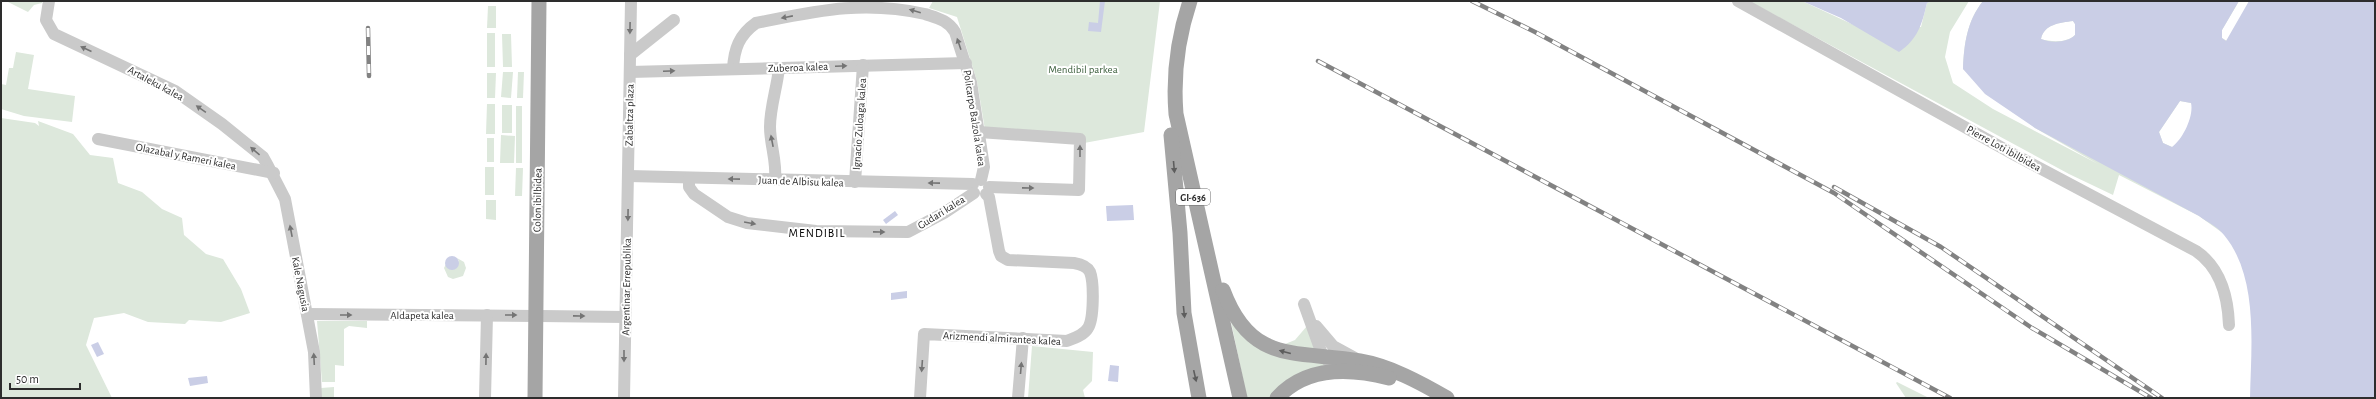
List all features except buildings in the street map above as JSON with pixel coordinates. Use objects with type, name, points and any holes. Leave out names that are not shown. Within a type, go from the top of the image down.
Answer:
[{"type":"main road","name":"Colon ibilbidea","points":[[539,1],[539,398]]},
{"type":"main road","name":"Colon ibilbidea","points":[[535,398],[538,316],[543,1]]},
{"type":"main road","name":"GI-636","points":[[1190,1],[1178,51],[1175,86],[1176,114],[1240,398]]},
{"type":"main road","points":[[1176,114],[1170,132],[1180,233],[1184,313],[1199,398]]},
{"type":"main road","points":[[1213,279],[1222,288],[1238,320],[1256,339],[1267,346],[1290,354],[1360,361],[1385,368],[1447,398]]},
{"type":"main road","points":[[1277,398],[1296,382],[1320,373],[1360,372],[1411,381]]},
{"type":"street","name":"Artaleku kalea","points":[[49,1],[46,20],[54,34],[175,91],[222,124],[257,153],[274,173]]},
{"type":"street","name":"Zabaltza plaza","points":[[629,176],[630,1]]},
{"type":"street","name":"Pierre Loti ibilbidea","points":[[1738,1],[2015,155],[2196,251],[2212,264],[2218,273],[2228,311],[2229,326]]},
{"type":"street","name":"Policarpo Balzola kalea","points":[[733,69],[738,42],[744,31],[756,23],[853,4],[879,4],[912,10],[946,22],[955,32],[966,63],[984,167],[981,188]]},
{"type":"street","points":[[630,54],[674,20]]},
{"type":"street","name":"Zuberoa kalea","points":[[630,72],[966,63]]},
{"type":"street","name":"Ignacio Zuloaga kalea","points":[[855,182],[863,65]]},
{"type":"street","points":[[775,180],[776,160],[770,130],[770,117],[779,68]]},
{"type":"street","name":"Juan de Albisu kalea","points":[[629,176],[1079,190],[1080,139],[979,132]]},
{"type":"street","name":"Olazabal y Rameri kalea","points":[[98,139],[274,173]]},
{"type":"street","name":"Kale Nagusia","points":[[274,173],[285,199],[307,314],[314,352],[316,398]]},
{"type":"street","name":"Argentinar Errepublika","points":[[624,398],[629,176]]},
{"type":"street","name":"Gudari kalea","points":[[689,178],[689,187],[694,194],[728,217],[747,223],[816,231],[908,232],[944,213],[981,188]]},
{"type":"street","name":"Arizmendi almirantea kalea","points":[[920,398],[924,334],[1067,341],[1079,337],[1088,328],[1092,316],[1089,272],[1083,265],[1074,263],[1008,260],[1001,256],[989,198],[981,188]]},
{"type":"street","points":[[1360,361],[1333,346],[1320,334],[1304,304],[1324,357],[1337,366],[1370,369],[1411,381]]},
{"type":"street","name":"Aldapeta kalea","points":[[307,314],[625,317]]},
{"type":"street","points":[[485,398],[487,315]]},
{"type":"street","points":[[1018,398],[1023,338]]},
{"type":"green space","points":[[6,1],[42,1],[42,3],[34,5],[28,12]]},
{"type":"green space","name":"Mendibil parkea","points":[[933,1],[1160,1],[1144,132],[1084,143],[985,130],[977,81],[957,17],[929,8]]},
{"type":"green space","points":[[1749,1],[1802,1],[1854,25],[1921,27],[1927,3],[1933,1],[1969,1],[1950,32],[1945,57],[1953,83],[1993,109],[2098,164],[2035,128],[1963,69],[1967,33],[1973,17],[1983,1],[2239,1],[2222,30],[2222,38],[2227,41],[2191,103],[2180,101],[2159,132],[2163,143],[2172,147],[2224,234],[2199,216],[2119,175],[2113,195],[2069,174]],"holes":[[[2073,21],[2075,24],[2075,35],[2072,38],[2063,41],[2049,41],[2041,39],[2045,30],[2053,25]]]},
{"type":"green space","points":[[488,6],[496,6],[496,28],[487,28]]},
{"type":"green space","points":[[487,33],[495,33],[495,67],[487,67]]},
{"type":"green space","points":[[502,34],[511,34],[512,67],[503,67]]},
{"type":"green space","points":[[16,52],[34,55],[28,89],[75,96],[72,122],[24,116],[1,109],[1,84],[6,85],[9,68],[13,68]]},
{"type":"green space","points":[[503,72],[513,72],[511,98],[501,97]]},
{"type":"green space","points":[[518,72],[524,72],[523,98],[517,98]]},
{"type":"green space","points":[[487,73],[496,73],[495,98],[487,98]]},
{"type":"green space","points":[[487,104],[495,104],[495,134],[486,134]]},
{"type":"green space","points":[[502,105],[512,105],[512,133],[502,133]]},
{"type":"green space","points":[[516,106],[522,106],[522,163],[516,163]]},
{"type":"green space","points":[[1,118],[35,123],[39,126],[38,121],[73,134],[90,155],[113,158],[118,183],[142,192],[162,209],[182,218],[184,235],[206,254],[223,259],[241,289],[250,313],[221,322],[189,320],[185,324],[148,322],[124,313],[94,318],[86,345],[112,398],[1,398]]},
{"type":"green space","points":[[501,135],[515,136],[514,163],[500,163]]},
{"type":"green space","points":[[487,138],[494,138],[494,162],[487,162]]},
{"type":"green space","points":[[485,167],[494,167],[494,195],[485,195]]},
{"type":"green space","points":[[516,168],[523,168],[522,196],[515,196]]},
{"type":"green space","points":[[486,200],[496,200],[496,220],[486,219]]},
{"type":"green space","points":[[457,258],[464,262],[466,268],[463,276],[453,279],[448,277],[444,268],[446,264],[448,268],[459,261]]},
{"type":"green space","points":[[1230,317],[1237,326],[1323,360],[1334,368],[1270,398],[1247,398]]},
{"type":"green space","points":[[317,321],[367,321],[367,328],[349,326],[344,329],[344,366],[335,365],[335,382],[322,382]]},
{"type":"green space","points":[[1307,326],[1319,354],[1285,344],[1295,340]]},
{"type":"green space","points":[[1032,346],[1093,352],[1092,381],[1083,390],[1085,398],[1028,398]]},
{"type":"green space","points":[[1897,382],[1929,398],[1906,398],[1896,383]]},
{"type":"green space","points":[[334,387],[334,398],[321,398],[321,388]]},
{"type":"water","points":[[1100,1],[1105,1],[1101,32],[1088,31],[1089,22],[1098,23]]},
{"type":"water","points":[[1802,1],[1933,1],[1927,3],[1921,24],[1911,42],[1899,52],[1841,18]]},
{"type":"water","points":[[1983,1],[2239,1],[2222,30],[2222,38],[2226,41],[2249,1],[2375,1],[2375,398],[2250,398],[2251,335],[2248,292],[2243,271],[2235,252],[2222,232],[2199,216],[2035,128],[1985,94],[1963,69],[1967,33],[1973,17]],"holes":[[[2073,21],[2075,24],[2075,35],[2072,38],[2059,42],[2041,39],[2045,30],[2049,27]],[[2180,101],[2191,103],[2191,114],[2184,133],[2172,147],[2163,143],[2159,132]]]},
{"type":"water","points":[[1133,205],[1134,220],[1107,221],[1106,206]]},
{"type":"water","points":[[895,211],[898,215],[886,224],[883,220]]},
{"type":"water","points":[[452,256],[457,258],[459,263],[457,268],[452,270],[447,268],[445,263],[447,258]]},
{"type":"water","points":[[907,291],[907,298],[891,300],[891,293]]},
{"type":"water","points":[[98,342],[104,354],[97,357],[91,345]]},
{"type":"water","points":[[1110,365],[1119,366],[1118,382],[1108,381]]},
{"type":"water","points":[[207,376],[208,383],[190,386],[188,378]]},
{"type":"railway","points":[[1472,1],[1535,32],[1834,193],[2032,328],[2151,398]]},
{"type":"railway","points":[[368,28],[369,76]]},
{"type":"railway","points":[[1318,61],[1950,398]]},
{"type":"railway","points":[[1834,187],[1941,247],[2162,398]]},
{"type":"district","name":"MENDIBIL","points":[[817,233]]}]
